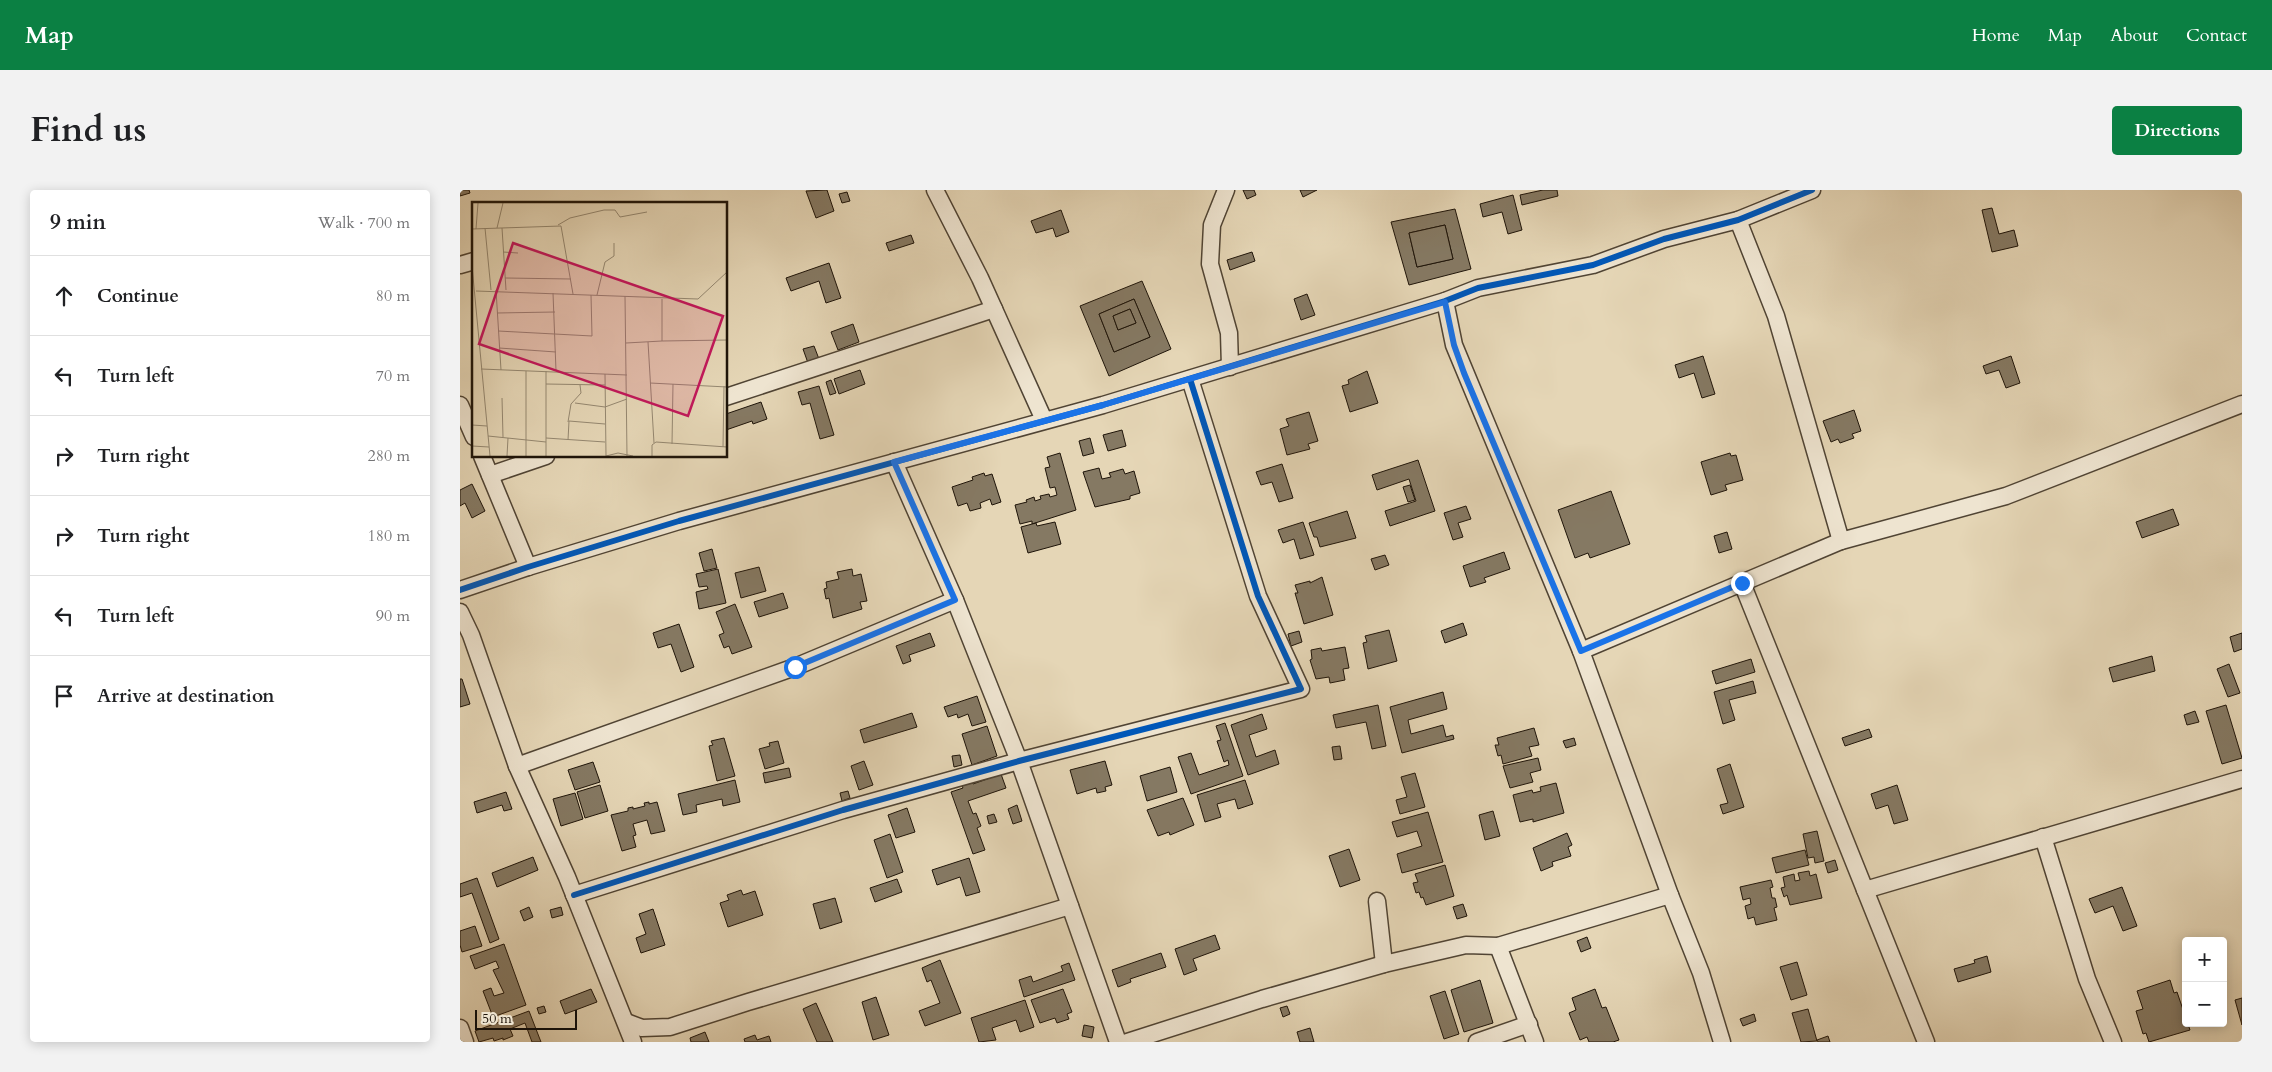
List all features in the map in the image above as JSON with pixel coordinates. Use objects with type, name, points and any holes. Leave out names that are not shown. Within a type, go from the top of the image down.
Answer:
[{"type":"street","points":[[934,190],[994,309],[1044,420]]},
{"type":"street","points":[[1226,190],[1212,225],[1210,264],[1229,334],[1230,367]]},
{"type":"street","points":[[460,590],[528,567],[679,522],[1044,420],[1079,412],[1445,302],[1478,288],[1593,265],[1664,239],[1738,220],[1812,190]]},
{"type":"street","points":[[1738,220],[1776,316],[1801,409],[1842,541]]},
{"type":"street","points":[[1445,302],[1454,345],[1464,373],[1581,651],[1670,895],[1701,973],[1722,1042]]},
{"type":"street","points":[[728,396],[994,309]]},
{"type":"street","points":[[574,895],[843,810],[1020,761],[1301,689],[1258,596],[1190,379]]},
{"type":"street","points":[[1581,651],[1842,541],[2006,496],[2242,404]]},
{"type":"street","points":[[460,405],[472,432]]},
{"type":"street","points":[[483,458],[528,567]]},
{"type":"street","points":[[490,475],[540,458]]},
{"type":"street","points":[[894,462],[955,600],[1020,761],[1118,1042]]},
{"type":"street","points":[[1742,583],[1926,1042]]},
{"type":"street","points":[[517,766],[795,667],[955,600]]},
{"type":"street","points":[[460,612],[471,635],[517,766],[574,895],[633,1042]]},
{"type":"street","points":[[1865,890],[2242,779]]},
{"type":"street","points":[[2043,837],[2087,978],[2113,1042]]},
{"type":"street","points":[[1127,1042],[1262,999],[1384,964],[1466,945],[1498,946],[1670,895]]},
{"type":"street","points":[[1377,901],[1384,964]]},
{"type":"street","points":[[626,1022],[642,1028],[670,1027],[1070,906]]},
{"type":"street","points":[[1498,946],[1535,1042]]},
{"type":"street","points":[[1477,1042],[1529,1024]]},
{"type":"street","points":[[460,1028],[465,1042]]},
{"type":"building","points":[[460,190],[469,190],[470,193],[460,196]]},
{"type":"building","points":[[827,190],[834,211],[816,218],[806,191]]},
{"type":"building","points":[[1243,190],[1254,190],[1256,195],[1247,199]]},
{"type":"building","points":[[1300,190],[1317,190],[1303,197]]},
{"type":"building","points":[[1543,190],[1557,190],[1558,196],[1522,205],[1520,195]]},
{"type":"building","points":[[847,192],[850,201],[842,203],[839,194]]},
{"type":"building","points":[[1513,195],[1522,230],[1508,234],[1502,212],[1483,217],[1480,204]]},
{"type":"building","points":[[1992,208],[1999,234],[2014,230],[2018,246],[1992,252],[1982,210]]},
{"type":"building","points":[[1455,209],[1471,269],[1409,285],[1391,222]],"holes":[[[1445,225],[1453,259],[1417,267],[1409,233]]]},
{"type":"building","points":[[1061,210],[1069,232],[1056,237],[1053,228],[1036,233],[1031,221]]},
{"type":"building","points":[[1445,225],[1453,259],[1417,267],[1409,233]]},
{"type":"building","points":[[911,235],[914,243],[889,251],[886,243]]},
{"type":"building","points":[[1252,252],[1255,261],[1230,270],[1227,260]]},
{"type":"building","points":[[829,263],[841,298],[826,303],[819,281],[791,291],[786,278]]},
{"type":"building","points":[[1142,281],[1171,349],[1109,376],[1080,306]],"holes":[[[1134,299],[1150,337],[1114,352],[1099,314]]]},
{"type":"building","points":[[1307,294],[1315,315],[1301,320],[1294,299]]},
{"type":"building","points":[[1134,299],[1150,337],[1114,352],[1099,314]],"holes":[[[1130,309],[1136,323],[1118,330],[1113,316]]]},
{"type":"building","points":[[1130,309],[1136,323],[1118,330],[1113,316]]},
{"type":"building","points":[[853,324],[859,342],[838,350],[831,332]]},
{"type":"building","points":[[814,346],[819,359],[808,363],[803,349]]},
{"type":"building","points":[[1703,356],[1715,394],[1702,398],[1694,373],[1679,378],[1675,365]]},
{"type":"building","points":[[2011,356],[2020,383],[2006,388],[1999,370],[1986,374],[1983,366]]},
{"type":"building","points":[[860,370],[865,384],[839,394],[834,379]]},
{"type":"building","points":[[1367,371],[1378,403],[1350,412],[1342,386],[1349,384],[1348,380]]},
{"type":"building","points":[[831,380],[836,393],[830,395],[826,382]]},
{"type":"building","points":[[819,386],[834,435],[820,439],[810,403],[802,405],[798,392]]},
{"type":"building","points":[[761,402],[767,419],[753,424],[752,421],[728,429],[728,413]]},
{"type":"building","points":[[1854,410],[1861,431],[1852,434],[1854,438],[1840,443],[1838,439],[1831,442],[1823,421]]},
{"type":"building","points":[[1309,412],[1318,441],[1308,444],[1310,449],[1287,455],[1280,429],[1289,426],[1286,419]]},
{"type":"building","points":[[1122,430],[1126,446],[1108,451],[1103,435]]},
{"type":"building","points":[[1090,438],[1094,453],[1083,456],[1079,441]]},
{"type":"building","points":[[1060,453],[1076,510],[1032,524],[1032,521],[1020,524],[1015,505],[1027,502],[1026,500],[1034,497],[1035,501],[1041,499],[1040,496],[1049,494],[1050,497],[1057,495],[1055,487],[1050,488],[1045,468],[1050,467],[1047,457]]},
{"type":"building","points":[[1730,453],[1731,456],[1736,455],[1743,480],[1725,485],[1727,490],[1711,495],[1701,462]]},
{"type":"building","points":[[1418,460],[1435,511],[1390,526],[1385,511],[1416,501],[1409,479],[1377,490],[1372,475]]},
{"type":"building","points":[[1282,464],[1293,498],[1279,502],[1272,482],[1261,485],[1256,472]]},
{"type":"building","points":[[1099,468],[1102,479],[1111,477],[1109,473],[1123,469],[1125,474],[1134,471],[1140,493],[1130,496],[1130,499],[1095,507],[1083,472]]},
{"type":"building","points":[[984,473],[985,476],[992,474],[1001,502],[992,505],[990,499],[980,503],[981,508],[970,511],[967,503],[958,506],[952,487],[973,480],[972,477]]},
{"type":"building","points":[[472,484],[485,511],[472,518],[465,503],[460,506],[460,490]]},
{"type":"building","points":[[1410,485],[1415,500],[1408,502],[1403,487]]},
{"type":"building","points":[[1611,491],[1630,544],[1590,558],[1588,553],[1575,558],[1558,510]]},
{"type":"building","points":[[1466,506],[1471,519],[1458,523],[1463,537],[1453,540],[1444,513]]},
{"type":"building","points":[[2173,509],[2179,525],[2142,538],[2136,522]]},
{"type":"building","points":[[1347,511],[1356,538],[1320,547],[1309,523]]},
{"type":"building","points":[[1055,522],[1061,544],[1028,553],[1021,527],[1036,523],[1037,526]]},
{"type":"building","points":[[1303,522],[1314,555],[1300,559],[1294,539],[1283,543],[1278,530]]},
{"type":"building","points":[[1727,532],[1732,549],[1719,553],[1714,536]]},
{"type":"building","points":[[712,549],[717,568],[704,571],[699,553]]},
{"type":"building","points":[[1504,552],[1510,569],[1484,578],[1486,582],[1470,587],[1463,566]]},
{"type":"building","points":[[1385,555],[1389,565],[1375,570],[1371,559]]},
{"type":"building","points":[[759,567],[766,591],[741,598],[735,573]]},
{"type":"building","points":[[718,569],[726,603],[699,609],[696,592],[708,589],[707,586],[699,587],[696,574]]},
{"type":"building","points":[[852,569],[853,576],[861,574],[867,601],[860,602],[862,609],[833,618],[829,598],[826,599],[824,589],[827,588],[826,582],[839,579],[837,572]]},
{"type":"building","points":[[1322,577],[1333,615],[1304,624],[1295,593],[1298,593],[1295,585],[1310,581],[1310,583]]},
{"type":"building","points":[[783,593],[788,608],[759,617],[754,602]]},
{"type":"building","points":[[735,604],[752,647],[732,654],[729,646],[724,648],[719,635],[724,633],[716,612]]},
{"type":"building","points":[[1463,623],[1467,635],[1445,643],[1441,631]]},
{"type":"building","points":[[679,624],[694,667],[681,672],[671,644],[658,648],[653,633]]},
{"type":"building","points":[[1389,630],[1397,661],[1368,669],[1363,643],[1367,642],[1365,636]]},
{"type":"building","points":[[1299,631],[1302,642],[1291,646],[1288,634]]},
{"type":"building","points":[[930,633],[935,646],[909,655],[911,661],[903,664],[896,646]]},
{"type":"building","points":[[2242,633],[2242,649],[2234,652],[2230,637]]},
{"type":"building","points":[[1345,647],[1349,668],[1343,669],[1345,680],[1330,683],[1329,677],[1316,679],[1310,660],[1312,659],[1311,650],[1321,648],[1322,651]]},
{"type":"building","points":[[2152,656],[2155,671],[2113,682],[2109,668]]},
{"type":"building","points":[[1751,659],[1755,672],[1716,684],[1712,671]]},
{"type":"building","points":[[2229,664],[2240,693],[2228,697],[2217,669]]},
{"type":"building","points":[[460,679],[462,679],[470,704],[460,707]]},
{"type":"building","points":[[1753,681],[1756,693],[1729,700],[1735,720],[1723,724],[1714,692]]},
{"type":"building","points":[[1443,692],[1447,709],[1408,720],[1411,734],[1443,725],[1446,737],[1453,735],[1454,739],[1402,753],[1390,707]]},
{"type":"building","points":[[977,696],[986,722],[972,726],[968,714],[958,718],[957,714],[948,717],[944,707]]},
{"type":"building","points":[[1378,705],[1386,746],[1372,749],[1366,722],[1336,728],[1333,715]]},
{"type":"building","points":[[2226,705],[2242,758],[2222,764],[2206,711]]},
{"type":"building","points":[[2195,711],[2199,722],[2187,725],[2184,715]]},
{"type":"building","points":[[912,713],[917,727],[864,743],[860,730]]},
{"type":"building","points":[[1262,714],[1267,729],[1249,735],[1256,757],[1275,750],[1279,764],[1248,775],[1231,725]]},
{"type":"building","points":[[1225,723],[1243,776],[1191,794],[1178,757],[1191,753],[1199,775],[1229,765],[1228,760],[1224,762],[1217,741],[1221,740],[1216,726]]},
{"type":"building","points":[[987,726],[997,756],[972,765],[962,734]]},
{"type":"building","points":[[1534,728],[1539,745],[1529,747],[1532,756],[1503,764],[1501,755],[1498,756],[1495,745],[1499,745],[1497,738]]},
{"type":"building","points":[[1869,729],[1872,737],[1845,746],[1842,738]]},
{"type":"building","points":[[724,738],[735,776],[717,781],[709,746],[713,745],[711,741]]},
{"type":"building","points":[[1574,738],[1576,745],[1566,748],[1563,741]]},
{"type":"building","points":[[778,741],[784,763],[765,769],[759,749],[770,746],[769,743]]},
{"type":"building","points":[[1340,746],[1342,759],[1334,760],[1332,747]]},
{"type":"building","points":[[960,755],[962,765],[954,767],[952,756]]},
{"type":"building","points":[[1538,758],[1541,770],[1530,773],[1533,782],[1510,788],[1503,766]]},
{"type":"building","points":[[864,761],[873,785],[859,790],[851,766]]},
{"type":"building","points":[[1105,761],[1112,785],[1105,787],[1106,791],[1097,793],[1096,788],[1077,794],[1070,770]]},
{"type":"building","points":[[593,762],[600,782],[575,790],[568,770]]},
{"type":"building","points":[[1730,764],[1744,807],[1723,814],[1720,805],[1728,803],[1717,769]]},
{"type":"building","points":[[1170,767],[1177,792],[1147,801],[1140,776]]},
{"type":"building","points":[[789,768],[791,777],[765,783],[763,773]]},
{"type":"building","points":[[1415,773],[1425,807],[1400,814],[1396,800],[1407,797],[1401,777]]},
{"type":"building","points":[[1001,774],[1006,788],[968,801],[973,814],[976,813],[981,826],[977,828],[985,850],[973,854],[951,792],[963,788],[961,784],[971,780],[973,784]]},
{"type":"building","points":[[735,780],[740,802],[723,806],[722,799],[696,805],[697,812],[683,815],[678,794]]},
{"type":"building","points":[[1245,780],[1253,804],[1238,809],[1235,799],[1217,804],[1221,817],[1205,822],[1197,795]]},
{"type":"building","points":[[1556,783],[1564,813],[1533,822],[1533,819],[1520,822],[1513,795],[1532,790],[1533,793],[1541,791],[1540,787]]},
{"type":"building","points":[[600,785],[608,811],[585,818],[577,792]]},
{"type":"building","points":[[1897,785],[1908,820],[1894,824],[1888,805],[1876,809],[1871,794]]},
{"type":"building","points":[[848,791],[850,798],[842,801],[840,793]]},
{"type":"building","points":[[506,792],[512,809],[504,811],[502,805],[477,813],[474,802]]},
{"type":"building","points":[[575,793],[583,819],[561,826],[553,799]]},
{"type":"building","points":[[1183,798],[1194,825],[1170,835],[1169,832],[1158,836],[1147,810]]},
{"type":"building","points":[[649,802],[649,804],[657,802],[665,831],[651,834],[647,820],[633,824],[636,835],[633,836],[636,847],[622,851],[611,815],[628,811],[628,808],[633,807],[633,809],[645,806],[644,803]]},
{"type":"building","points":[[1017,805],[1022,821],[1013,824],[1008,809]]},
{"type":"building","points":[[907,808],[915,832],[896,838],[888,815]]},
{"type":"building","points":[[1493,811],[1500,836],[1485,840],[1479,815]]},
{"type":"building","points":[[1428,812],[1443,862],[1402,873],[1397,854],[1422,846],[1417,831],[1397,837],[1392,822]]},
{"type":"building","points":[[994,814],[997,822],[989,824],[987,816]]},
{"type":"building","points":[[1817,831],[1824,861],[1815,863],[1814,857],[1808,858],[1803,834]]},
{"type":"building","points":[[1567,833],[1572,845],[1568,847],[1571,856],[1552,862],[1553,866],[1541,871],[1533,848]]},
{"type":"building","points":[[890,834],[903,872],[887,878],[874,840]]},
{"type":"building","points":[[1349,849],[1360,880],[1340,887],[1329,856]]},
{"type":"building","points":[[1805,850],[1809,865],[1776,873],[1772,858]]},
{"type":"building","points":[[533,857],[538,870],[497,887],[492,873]]},
{"type":"building","points":[[969,858],[980,892],[966,896],[960,877],[937,885],[932,870]]},
{"type":"building","points":[[1835,860],[1838,870],[1828,873],[1825,863]]},
{"type":"building","points":[[1445,865],[1454,896],[1426,905],[1419,892],[1416,893],[1413,883],[1418,882],[1415,874]]},
{"type":"building","points":[[1809,871],[1810,876],[1816,874],[1822,898],[1790,905],[1787,895],[1784,897],[1781,888],[1785,887],[1783,877],[1794,874],[1795,881],[1800,880],[1798,873]]},
{"type":"building","points":[[477,878],[499,939],[490,943],[472,893],[460,897],[460,884]]},
{"type":"building","points":[[897,879],[902,892],[875,902],[870,888]]},
{"type":"building","points":[[1771,880],[1773,887],[1770,888],[1772,898],[1775,898],[1777,907],[1774,908],[1777,920],[1756,925],[1754,917],[1748,919],[1745,906],[1751,904],[1750,898],[1743,900],[1740,887]]},
{"type":"building","points":[[2122,887],[2137,926],[2123,931],[2113,906],[2095,913],[2089,899]]},
{"type":"building","points":[[741,890],[743,895],[755,891],[763,915],[728,927],[720,903],[729,900],[727,895]]},
{"type":"building","points":[[835,898],[842,922],[820,929],[813,904]]},
{"type":"building","points":[[1463,904],[1467,916],[1457,919],[1453,907]]},
{"type":"building","points":[[529,907],[533,917],[524,921],[520,911]]},
{"type":"building","points":[[561,907],[563,915],[552,918],[550,910]]},
{"type":"building","points":[[653,909],[665,945],[641,953],[636,938],[646,934],[639,914]]},
{"type":"building","points":[[475,926],[482,946],[462,952],[460,931]]},
{"type":"building","points":[[1215,935],[1220,949],[1193,959],[1197,970],[1184,975],[1175,949]]},
{"type":"building","points":[[1587,937],[1591,948],[1581,952],[1577,941]]},
{"type":"building","points":[[504,944],[526,1005],[493,1017],[483,991],[491,988],[494,996],[504,993],[493,970],[499,968],[496,961],[475,969],[470,956]]},
{"type":"building","points":[[1161,953],[1166,967],[1130,979],[1131,982],[1118,987],[1112,970]]},
{"type":"building","points":[[1987,956],[1991,972],[1958,982],[1954,969],[1975,963],[1974,960]]},
{"type":"building","points":[[940,960],[961,1013],[925,1026],[919,1011],[940,1003],[931,980],[927,982],[922,968]]},
{"type":"building","points":[[1797,962],[1807,995],[1791,1000],[1780,967]]},
{"type":"building","points":[[1069,963],[1075,980],[1024,997],[1019,980],[1031,976],[1033,982],[1063,971],[1061,966]]},
{"type":"building","points":[[1480,980],[1493,1023],[1464,1032],[1451,990]]},
{"type":"building","points":[[2170,980],[2174,993],[2177,992],[2182,1007],[2182,1027],[2189,1027],[2190,1030],[2149,1042],[2146,1033],[2143,1034],[2136,1011],[2143,1009],[2137,991]]},
{"type":"building","points":[[591,989],[597,1002],[565,1014],[560,1001]]},
{"type":"building","points":[[1063,989],[1072,1012],[1067,1014],[1069,1019],[1057,1023],[1055,1018],[1040,1023],[1031,1000]]},
{"type":"building","points":[[1595,989],[1602,1008],[1606,1007],[1619,1040],[1613,1042],[1589,1042],[1587,1037],[1580,1040],[1569,1013],[1576,1010],[1572,998]]},
{"type":"building","points":[[1445,991],[1459,1034],[1444,1039],[1430,996]]},
{"type":"building","points":[[876,997],[889,1035],[873,1040],[862,1002]]},
{"type":"building","points":[[2242,998],[2242,1025],[2235,1000]]},
{"type":"building","points":[[1025,1000],[1034,1027],[1020,1032],[1016,1020],[992,1028],[996,1040],[979,1042],[971,1018]]},
{"type":"building","points":[[816,1003],[833,1042],[817,1042],[803,1009]]},
{"type":"building","points":[[544,1006],[546,1012],[539,1014],[537,1008]]},
{"type":"building","points":[[1287,1006],[1290,1014],[1283,1017],[1280,1008]]},
{"type":"building","points":[[1808,1009],[1817,1041],[1801,1042],[1792,1013]]},
{"type":"building","points":[[529,1011],[541,1042],[532,1042],[525,1023],[510,1029],[513,1036],[503,1040],[503,1038],[494,1041],[493,1038],[479,1042],[475,1031]]},
{"type":"building","points":[[1754,1014],[1756,1021],[1743,1026],[1740,1019]]},
{"type":"building","points":[[1084,1025],[1094,1027],[1092,1038],[1082,1036]]},
{"type":"building","points":[[1310,1028],[1314,1042],[1300,1042],[1297,1032]]},
{"type":"building","points":[[705,1032],[709,1042],[691,1042],[690,1038]]},
{"type":"building","points":[[755,1035],[757,1040],[769,1036],[771,1042],[745,1042],[744,1039]]},
{"type":"building","points":[[1828,1036],[1830,1042],[1818,1042],[1817,1040]]},
{"type":"cycle path","points":[[460,590],[528,567],[679,521],[1103,405],[1445,301],[1478,288],[1593,265],[1664,239],[1738,220],[1812,190]]},
{"type":"cycle path","points":[[574,895],[843,810],[1019,761],[1301,689],[1258,596],[1190,379]]},
{"type":"route","points":[[795,667],[955,600],[894,462],[1079,412],[1445,302],[1454,345],[1464,373],[1581,651],[1742,583]]}]
